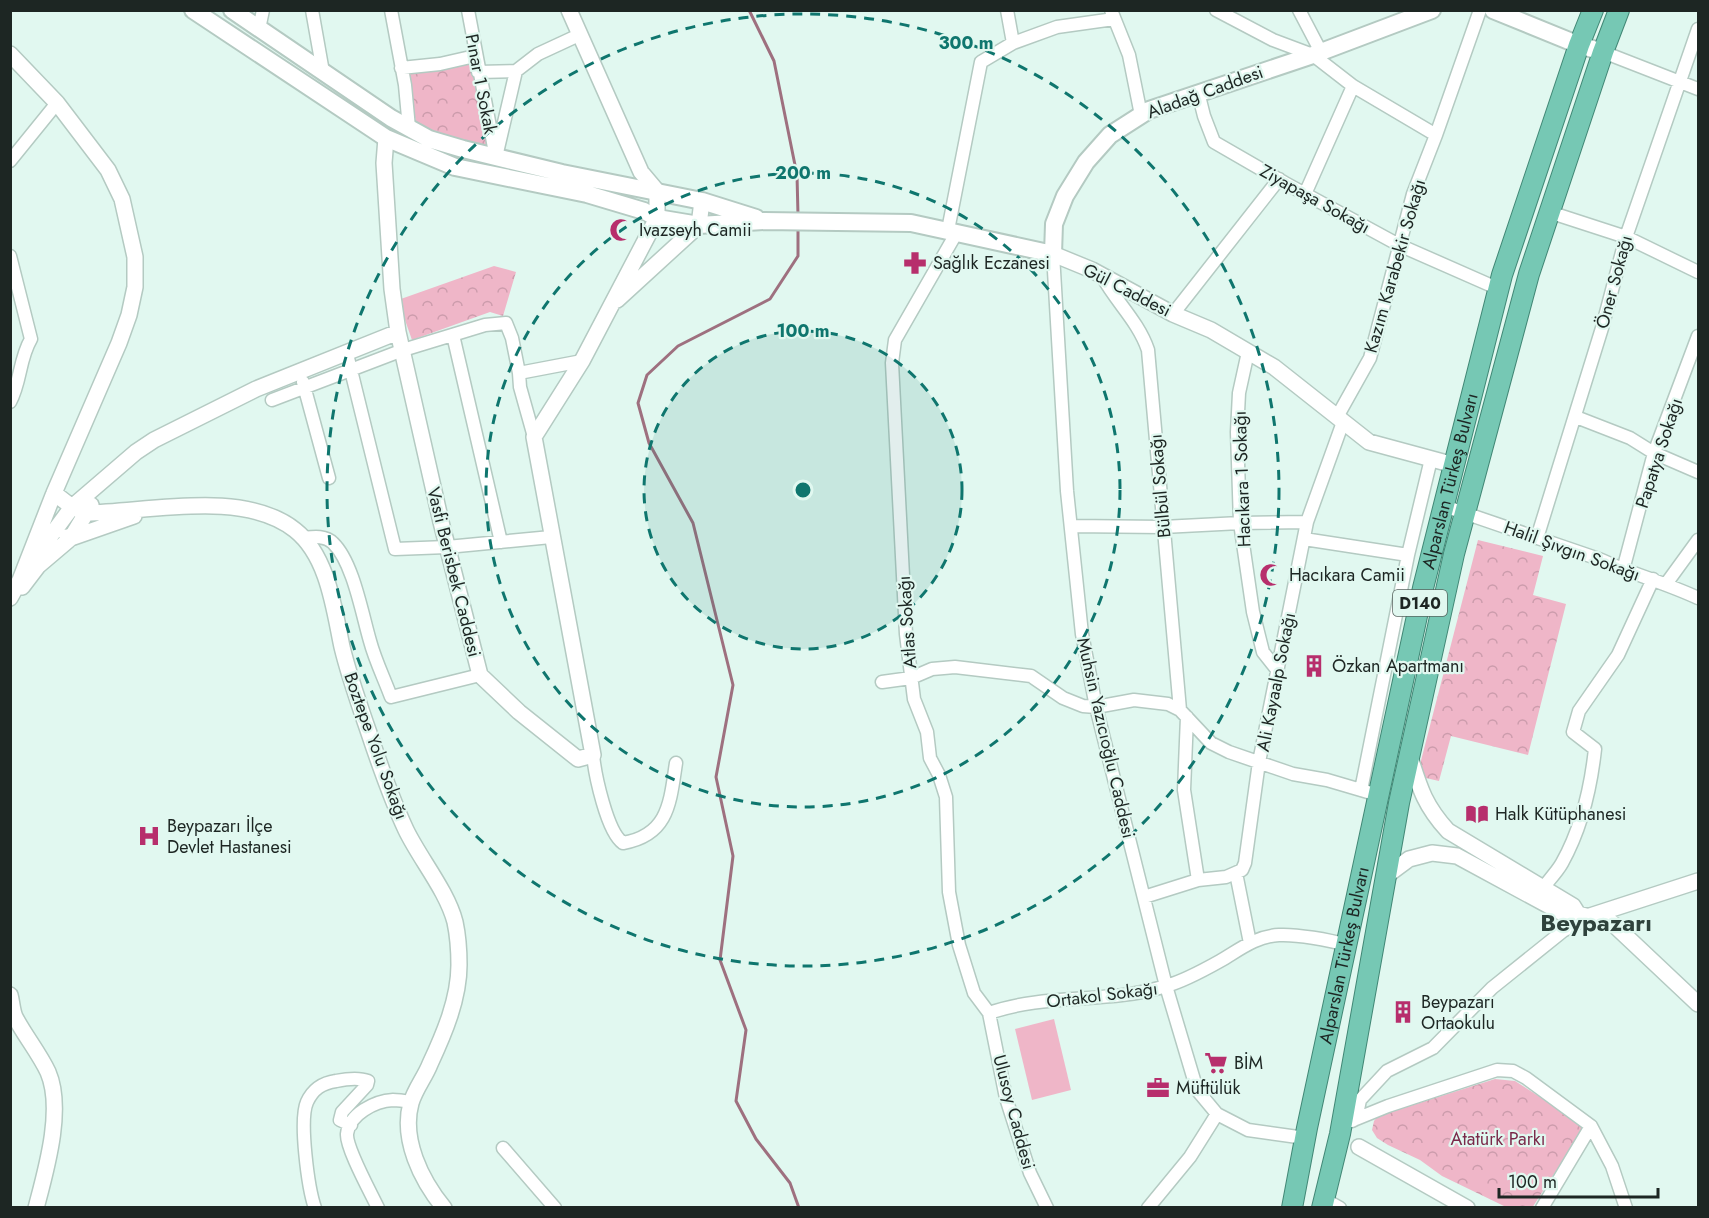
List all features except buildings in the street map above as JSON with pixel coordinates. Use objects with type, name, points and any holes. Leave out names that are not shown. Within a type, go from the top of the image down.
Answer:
[{"type":"highway","name":"Alparslan Türkeş Bulvarı","points":[[1292,1208],[1347,945],[1370,793],[1424,588],[1498,289],[1579,45],[1593,10]]},
{"type":"highway","name":"Alparslan Türkeş Bulvarı","points":[[1329,1205],[1345,1130],[1386,876],[1409,756],[1451,565],[1529,274],[1619,10]]},
{"type":"highway","points":[[1328,1113],[1337,1119],[1345,1130],[1331,1148],[1321,1149],[1312,1146],[1307,1130],[1315,1115],[1328,1113]]},
{"type":"main road","name":"Gül Caddesi","points":[[193,10],[389,139],[410,150],[455,167],[587,194],[644,211],[657,218],[699,225],[764,221],[911,223],[1053,254]]},
{"type":"main road","name":"Gül Caddesi","points":[[232,10],[409,128],[440,142],[562,173],[702,201],[764,221]]},
{"type":"main road","name":"Aladağ Caddesi","points":[[1053,254],[1054,224],[1065,196],[1086,162],[1110,135],[1141,115],[1198,92],[1317,53],[1432,10]]},
{"type":"main road","points":[[1493,10],[1579,45],[1603,52]]},
{"type":"main road","points":[[389,139],[409,128],[410,150]]},
{"type":"street","points":[[259,29],[263,10]]},
{"type":"street","points":[[312,10],[323,72]]},
{"type":"street","points":[[391,10],[405,85],[409,128]]},
{"type":"street","name":"Pınar 1 Sokak","points":[[468,10],[496,157]]},
{"type":"street","points":[[534,437],[582,361],[657,218],[657,191],[640,172],[569,10]]},
{"type":"street","points":[[1007,10],[1013,43]]},
{"type":"street","points":[[1216,10],[1273,40],[1317,53]]},
{"type":"street","points":[[1299,10],[1317,53],[1353,86],[1436,135]]},
{"type":"street","name":"Kazım Karabekir Sokağı","points":[[1340,419],[1370,358],[1413,194],[1480,10]]},
{"type":"street","points":[[1112,15],[1129,55],[1141,115]]},
{"type":"street","name":"Atlas Sokağı","points":[[989,1013],[974,993],[959,945],[950,891],[946,797],[939,775],[930,758],[927,732],[914,699],[906,634],[892,363],[895,340],[952,231],[981,62],[1013,43],[1057,27],[1112,15]]},
{"type":"street","name":"Öner Sokağı","points":[[1537,538],[1576,417],[1626,237],[1698,29]]},
{"type":"street","points":[[478,72],[516,71],[538,54],[579,35]]},
{"type":"street","points":[[1603,52],[1698,89]]},
{"type":"street","points":[[10,54],[57,103],[108,170],[122,200],[135,257],[135,287],[129,315],[119,343],[10,599]]},
{"type":"street","points":[[401,68],[440,64],[475,56]]},
{"type":"street","points":[[496,157],[516,71]]},
{"type":"street","points":[[1305,194],[1353,86]]},
{"type":"street","name":"Ziyapaşa Sokağı","points":[[1198,92],[1214,142],[1399,245],[1498,289]]},
{"type":"street","points":[[10,161],[57,103]]},
{"type":"street","name":"Vasfi Berisbek Caddesi","points":[[389,139],[384,163],[392,289],[398,332],[447,547],[480,675],[519,712],[578,759],[593,755]]},
{"type":"street","points":[[1173,314],[1279,179]]},
{"type":"street","points":[[613,304],[699,225],[702,201]]},
{"type":"street","points":[[1549,212],[1626,237],[1698,272]]},
{"type":"street","name":"Gül Caddesi","points":[[1053,254],[1210,330],[1274,367],[1369,442],[1454,465]]},
{"type":"street","name":"Muhsin Yazıcıoğlu Caddesi","points":[[1053,254],[1071,526],[1082,634],[1096,706],[1166,986],[1197,1090],[1217,1114],[1248,1130],[1307,1130]]},
{"type":"street","points":[[10,256],[31,339],[23,352],[17,389],[10,402]]},
{"type":"street","name":"Bülbül Sokağı","points":[[1102,276],[1111,292],[1133,319],[1144,337],[1148,350],[1163,527],[1184,713],[1184,790],[1198,880]]},
{"type":"street","points":[[272,400],[403,350],[485,325],[506,323],[512,338],[520,387],[534,437],[597,783],[617,839],[623,843],[633,841],[662,822],[674,789],[676,764]]},
{"type":"street","points":[[20,580],[72,507],[116,468],[154,440],[256,388],[398,332]]},
{"type":"street","points":[[453,335],[501,542]]},
{"type":"street","name":"Papatya Sokağı","points":[[1623,570],[1654,453],[1698,336]]},
{"type":"street","name":"Hacıkara 1 Sokağı","points":[[1248,352],[1239,393],[1237,432],[1240,523],[1253,612],[1263,652],[1278,671]]},
{"type":"street","points":[[347,354],[395,549],[447,547],[551,537]]},
{"type":"street","points":[[519,373],[582,361]]},
{"type":"street","points":[[301,372],[328,478]]},
{"type":"street","points":[[1686,372],[1698,378]]},
{"type":"street","points":[[1576,417],[1630,438],[1654,453],[1698,472]]},
{"type":"street","name":"Ali Kayaalp Sokağı","points":[[1236,873],[1242,870],[1245,863],[1259,762],[1307,522],[1340,419]]},
{"type":"street","points":[[882,682],[911,678],[932,669],[955,667],[1031,676],[1063,698],[1083,706],[1134,700],[1168,704],[1184,713],[1211,743],[1229,752],[1293,774],[1327,780],[1370,793],[1408,555],[1431,459]]},
{"type":"street","points":[[10,599],[38,566],[71,538],[94,498],[116,468]]},
{"type":"street","points":[[54,493],[72,507],[87,513]]},
{"type":"street","points":[[54,493],[50,517],[54,531],[60,536],[71,538],[150,509]]},
{"type":"street","name":"Boztepe Yolu Sokağı","points":[[87,513],[208,505],[260,512],[296,531],[311,550],[331,589],[349,675],[389,791],[407,832],[434,876],[454,920],[459,968],[454,1000],[430,1065],[411,1102]]},
{"type":"street","name":"Halil Şıvgın Sokağı","points":[[1444,506],[1653,579],[1698,598]]},
{"type":"street","points":[[1071,526],[1163,527],[1307,522]]},
{"type":"street","points":[[302,538],[318,536],[331,541],[340,552],[357,591],[369,639],[391,697],[480,675]]},
{"type":"street","points":[[1304,539],[1408,555]]},
{"type":"street","points":[[1666,584],[1698,540]]},
{"type":"street","points":[[1542,889],[1562,864],[1580,819],[1593,768],[1595,749],[1572,732],[1579,711],[1618,655],[1653,579]]},
{"type":"street","points":[[1409,756],[1420,791],[1432,814],[1448,831],[1573,906],[1584,915]]},
{"type":"street","points":[[1386,876],[1409,859],[1432,852],[1457,856],[1566,915],[1584,915],[1611,922],[1698,1004]]},
{"type":"street","points":[[1144,897],[1198,880],[1226,877],[1236,873],[1250,943]]},
{"type":"street","points":[[1345,1130],[1360,1100],[1387,1071],[1433,1048],[1492,988],[1584,915],[1698,881]]},
{"type":"street","name":"Ortakol Sokağı","points":[[989,1013],[1053,1000],[1111,997],[1166,986],[1219,962],[1250,943],[1278,935],[1347,945]]},
{"type":"street","points":[[10,995],[12,1013],[49,1074],[54,1092],[55,1109],[48,1163],[36,1208]]},
{"type":"street","name":"Ulusoy Caddesi","points":[[989,1013],[1006,1098],[1029,1173],[1047,1208]]},
{"type":"street","points":[[1345,1130],[1388,1106],[1497,1070],[1513,1071],[1591,1126],[1612,1166],[1626,1208]]},
{"type":"street","points":[[315,1208],[311,1197],[306,1154],[304,1113],[307,1101],[315,1089],[324,1083],[339,1080],[361,1078],[368,1081],[367,1085],[342,1112],[340,1120],[351,1125]]},
{"type":"street","points":[[378,1208],[351,1150],[347,1134],[353,1118],[381,1102],[393,1100],[411,1102],[408,1125],[412,1147],[418,1166],[444,1208]]},
{"type":"street","points":[[1148,1208],[1190,1157],[1217,1114]]},
{"type":"street","points":[[1542,1208],[1591,1126]]},
{"type":"street","points":[[1345,1130],[1359,1146],[1467,1208]]},
{"type":"street","points":[[503,1148],[555,1208]]},
{"type":"green space","points":[[473,62],[489,148],[420,129],[416,122],[406,71]]},
{"type":"green space","points":[[494,266],[516,272],[503,316],[490,312],[412,340],[398,300]]},
{"type":"green space","points":[[1478,540],[1543,556],[1533,595],[1566,604],[1528,755],[1451,736],[1439,781],[1417,776]]},
{"type":"green space","points":[[1054,1019],[1071,1090],[1032,1100],[1015,1029]]},
{"type":"green space","name":"Atatürk Parkı","points":[[1495,1079],[1515,1081],[1585,1126],[1532,1208],[1506,1207],[1442,1176],[1420,1160],[1377,1138],[1372,1130],[1378,1116]]},
{"type":"waterway","points":[[749,10],[774,61],[797,175],[798,215]]},
{"type":"waterway","points":[[798,228],[798,256],[770,299],[678,346],[647,375],[638,403],[649,443],[693,523],[733,685],[716,777],[733,856],[720,960],[746,1030],[736,1101],[756,1139],[790,1183],[799,1208]]},
{"type":"place","name":"Ivazseyh Camii","points":[[621,230]]},
{"type":"place","name":"Sağlık Eczanesi","points":[[915,263]]},
{"type":"place","name":"Hacıkara Camii","points":[[1271,575]]},
{"type":"place","name":"Özkan Apartmanı","points":[[1314,666]]},
{"type":"place","name":"Halk Kütüphanesi","points":[[1477,814]]},
{"type":"place","name":"Beypazarı İlçe Devlet Hastanesi","points":[[149,836]]},
{"type":"place","name":"Beypazarı Ortaokulu","points":[[1403,1012]]},
{"type":"place","name":"BİM","points":[[1216,1063]]},
{"type":"place","name":"Müftülük","points":[[1158,1088]]},
{"type":"district","name":"Beypazarı","points":[[1596,923]]}]
